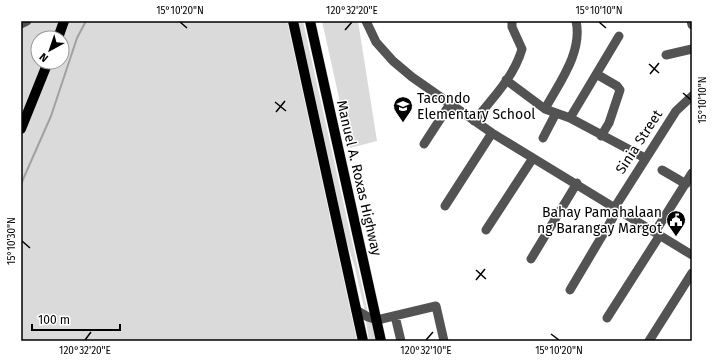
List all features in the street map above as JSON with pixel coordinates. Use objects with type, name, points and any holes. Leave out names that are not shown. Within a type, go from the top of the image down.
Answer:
[{"type":"main road","points":[[293,21],[363,341]]},
{"type":"main road","name":"Manuel A. Roxas Highway","points":[[310,21],[381,341]]},
{"type":"main road","points":[[21,129],[45,70]]},
{"type":"street","points":[[21,24],[27,21]]},
{"type":"street","points":[[366,21],[376,42],[393,61],[450,104],[492,133],[577,183],[692,255]]},
{"type":"street","points":[[474,121],[513,71],[522,50],[512,27],[512,21]]},
{"type":"street","points":[[545,109],[571,60],[576,46],[576,21]]},
{"type":"street","points":[[691,21],[692,25]]},
{"type":"street","points":[[570,118],[598,75],[619,36]]},
{"type":"street","points":[[666,55],[692,49]]},
{"type":"street","points":[[598,75],[617,86],[620,90],[620,94],[609,123],[601,136]]},
{"type":"street","points":[[506,80],[545,109],[570,118],[601,136],[645,158]]},
{"type":"street","name":"Sinia Street","points":[[570,290],[645,158],[676,111],[692,96]]},
{"type":"street","points":[[424,144],[450,104]]},
{"type":"street","points":[[543,138],[556,113]]},
{"type":"street","points":[[445,206],[492,133]]},
{"type":"street","points":[[486,230],[533,158]]},
{"type":"street","points":[[662,170],[686,184]]},
{"type":"street","points":[[607,318],[692,173]]},
{"type":"street","points":[[531,259],[577,183]]},
{"type":"street","points":[[649,341],[692,273]]},
{"type":"street","points":[[356,310],[368,318],[377,320],[436,306],[444,341]]},
{"type":"street","points":[[395,316],[401,341]]},
{"type":"shaded area","points":[[35,21],[60,21],[56,30],[30,30],[30,70],[41,70],[21,123],[21,29]]},
{"type":"shaded area","points":[[69,21],[287,21],[357,341],[21,341],[21,137],[48,70],[70,70],[70,30],[65,30]]},
{"type":"shaded area","points":[[297,21],[303,21],[368,313],[365,312],[355,268],[344,233]]},
{"type":"shaded area","points":[[322,21],[358,21],[377,141],[350,148]]},
{"type":"shaded area","points":[[366,321],[372,322],[376,341],[369,341]]},
{"type":"waterway","points":[[21,184],[51,116],[77,38],[86,21]]},
{"type":"place","name":"Tacondo Elementary School","points":[[403,123]]},
{"type":"place","name":"Bahay Pamahalaan ng Barangay Margot","points":[[676,237]]}]
